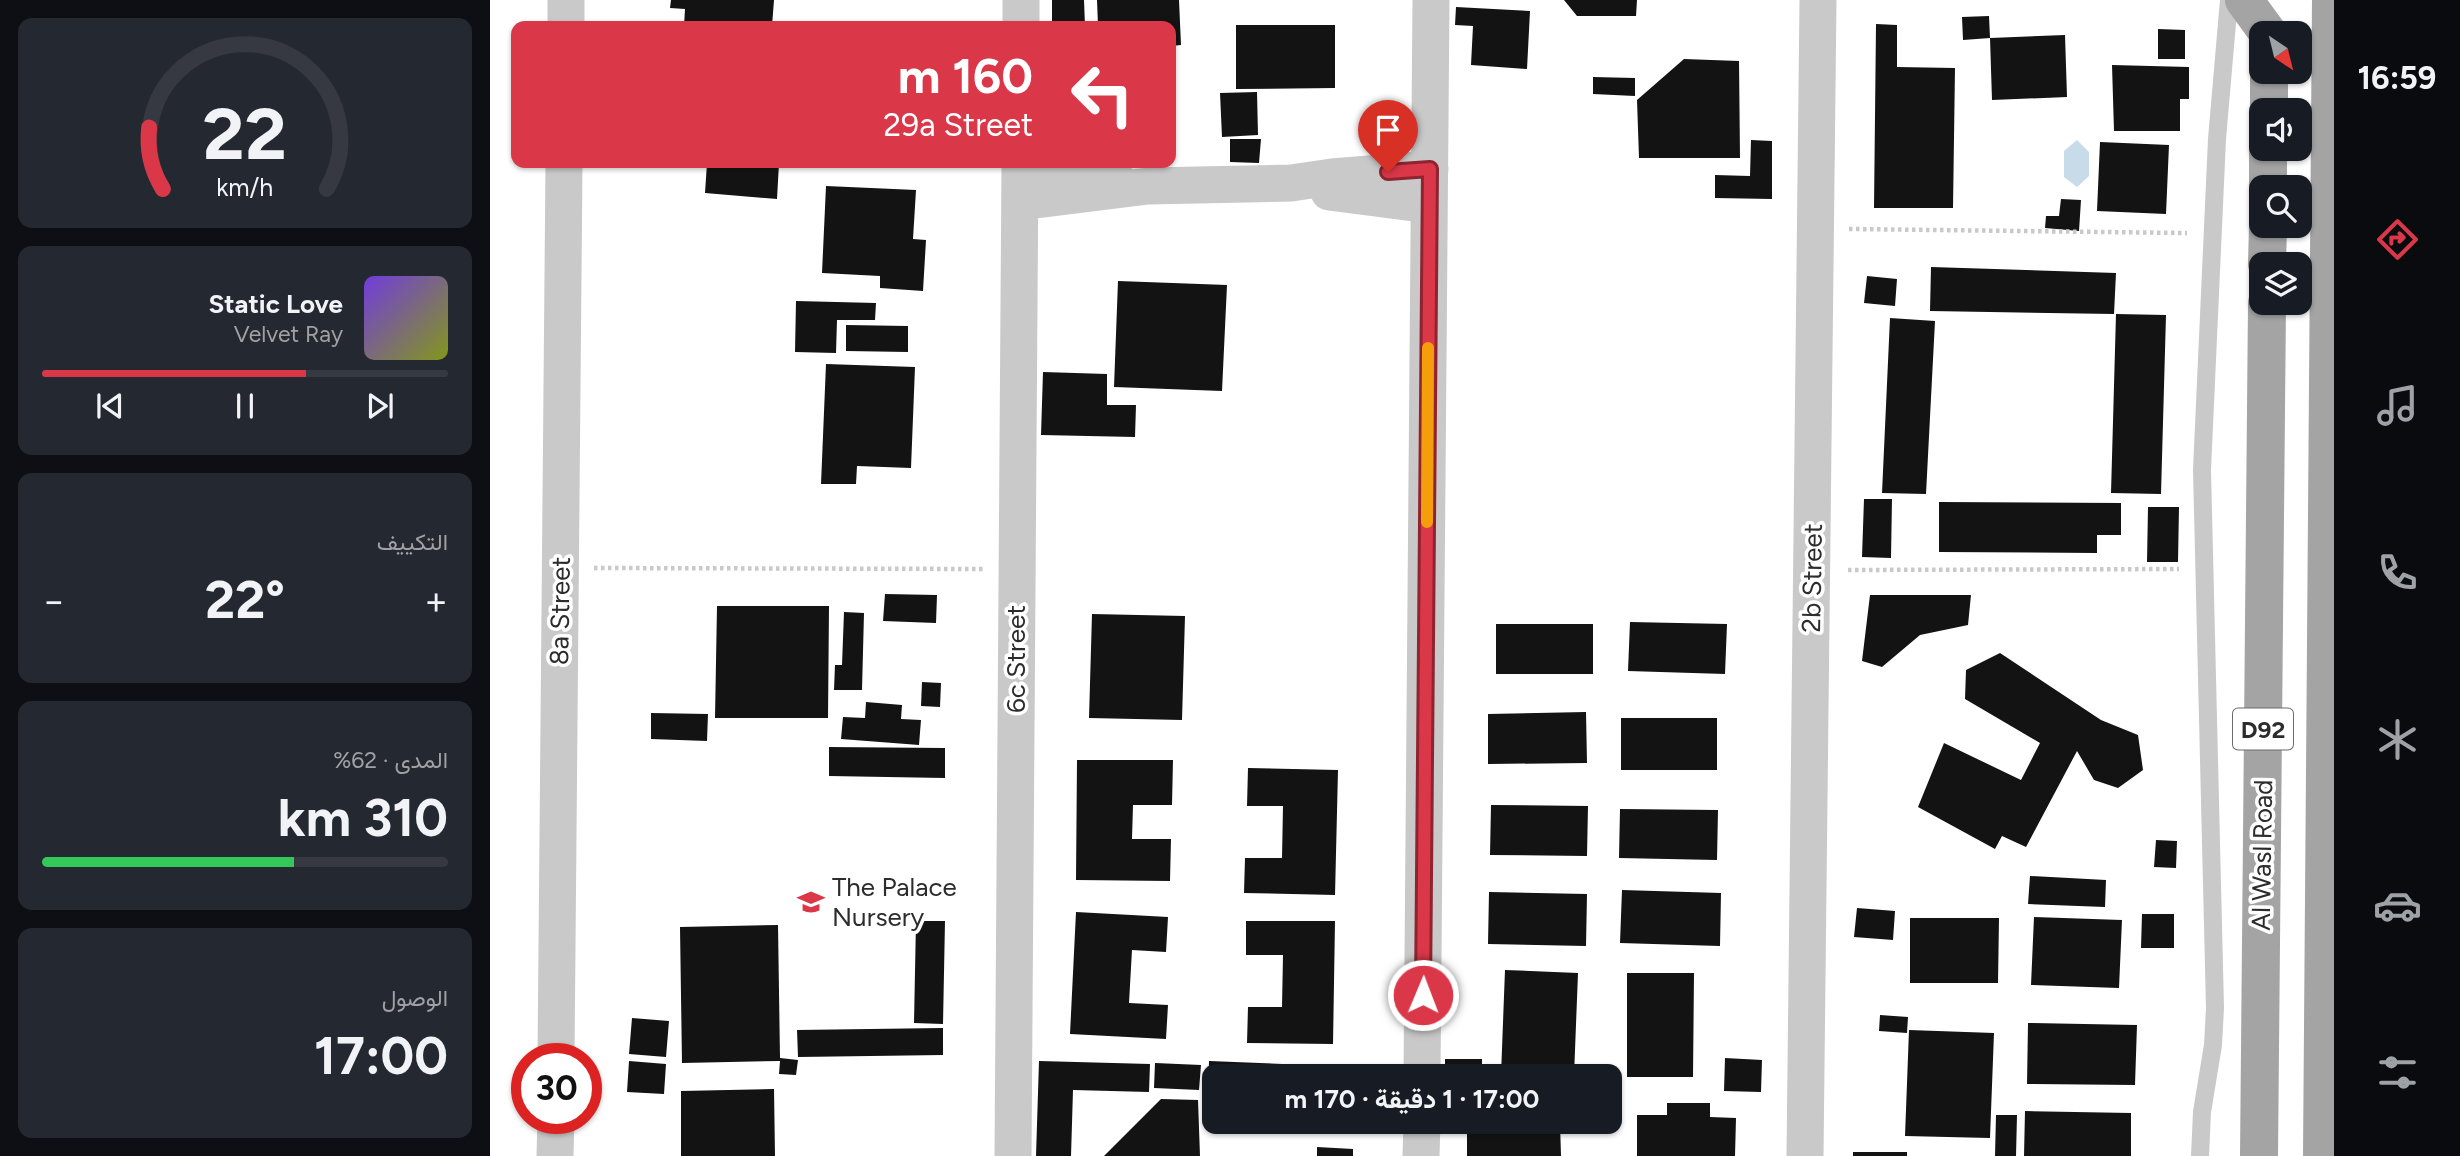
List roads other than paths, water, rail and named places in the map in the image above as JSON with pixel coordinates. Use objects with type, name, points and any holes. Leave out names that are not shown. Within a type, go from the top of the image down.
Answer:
[{"type":"main road","points":[[2244,0],[2260,21]]},
{"type":"main road","points":[[2269,21],[2270,0]]},
{"type":"main road","name":"D92","points":[[2322,1156],[2313,302],[2331,268],[2332,15]]},
{"type":"main road","name":"Al Wasl Road","points":[[2259,1156],[2269,315]]},
{"type":"street","points":[[566,0],[566,21]]},
{"type":"street","points":[[1021,0],[1021,21]]},
{"type":"street","points":[[1422,1064],[1431,0]]},
{"type":"street","name":"2b Street","points":[[1805,1156],[1818,0]]},
{"type":"street","name":"8a Street","points":[[556,1043],[564,168]]},
{"type":"street","name":"6c Street","points":[[1013,1156],[1020,168]]},
{"type":"street","points":[[1056,168],[1148,186]]},
{"type":"street","points":[[1020,202],[1148,186],[1291,183],[1430,169]]},
{"type":"street","points":[[1291,183],[1329,192],[1429,205]]},
{"type":"street","points":[[555,1156],[556,1134]]},
{"type":"street","points":[[1422,1134],[1422,1156]]},
{"type":"lane","points":[[2200,1156],[2202,1112],[2215,1017],[2202,470],[2217,139],[2229,0]]},
{"type":"water","points":[[2077,140],[2089,152],[2089,176],[2077,187],[2064,177],[2064,151]]},
{"type":"place","name":"The Palace Nursery","points":[[811,902]]}]
